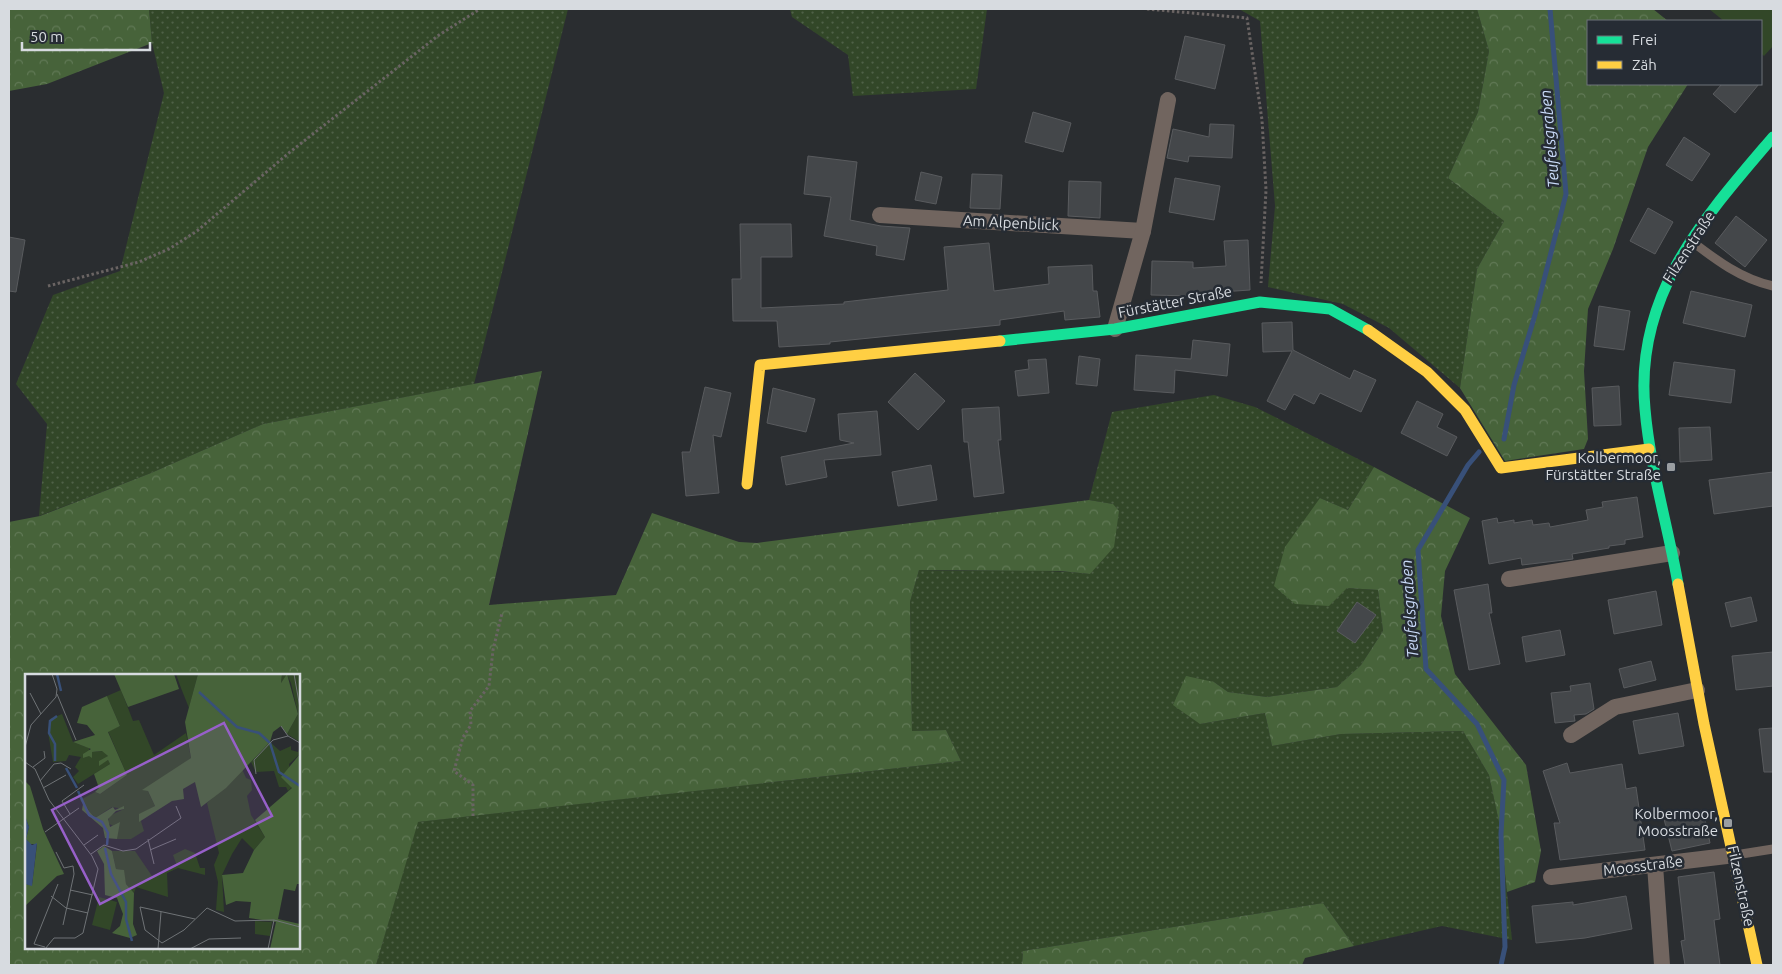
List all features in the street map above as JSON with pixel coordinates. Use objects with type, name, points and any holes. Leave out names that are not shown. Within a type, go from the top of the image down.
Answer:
[{"type":"street","points":[[1115,329],[1143,231],[1168,100]]},
{"type":"street","name":"Filzenstraße","points":[[1757,965],[1735,855],[1697,690],[1672,552],[1649,449],[1643,396],[1645,355],[1651,322],[1659,296],[1672,268],[1705,218],[1773,136]]},
{"type":"street","name":"Am Alpenblick","points":[[880,215],[1143,231]]},
{"type":"street","name":"Fürstätter Straße","points":[[747,484],[760,366],[1115,329],[1260,302],[1330,309],[1374,334],[1426,372],[1465,410],[1501,468],[1649,449]]},
{"type":"street","points":[[1509,579],[1672,552]]},
{"type":"street","points":[[1571,735],[1615,707],[1697,690]]},
{"type":"street","name":"Moosstraße","points":[[1551,877],[1735,855]]},
{"type":"street","points":[[1655,865],[1662,965]]},
{"type":"lane","points":[[1690,240],[1715,259],[1749,280],[1773,286]]},
{"type":"lane","points":[[1735,855],[1773,849]]},
{"type":"path","points":[[48,286],[139,262],[169,249],[198,231],[290,152],[439,35],[480,9]]},
{"type":"path","points":[[1147,9],[1247,18],[1262,120],[1266,190],[1260,302]]},
{"type":"path","points":[[473,816],[473,785],[454,771],[463,737],[471,725],[470,711],[489,686],[493,650],[502,613]]},
{"type":"green space","points":[[9,9],[149,9],[152,43],[47,84],[9,91]]},
{"type":"green space","points":[[149,9],[568,9],[474,384],[263,424],[151,473],[39,516],[47,424],[16,384],[53,295],[120,271],[164,93],[152,43]]},
{"type":"green space","points":[[790,9],[987,9],[976,89],[853,96],[848,55],[792,17]]},
{"type":"green space","points":[[1239,9],[1477,9],[1489,51],[1478,112],[1448,178],[1504,221],[1477,269],[1460,388],[1389,328],[1343,304],[1268,287],[1275,206],[1260,21]]},
{"type":"green space","points":[[1477,9],[1653,9],[1667,20],[1587,20],[1587,85],[1687,85],[1648,147],[1613,249],[1588,309],[1584,371],[1588,439],[1584,449],[1505,461],[1460,388],[1477,269],[1504,221],[1448,178],[1478,112],[1489,51]]},
{"type":"green space","points":[[1709,9],[1773,9],[1773,46],[1764,56],[1762,54],[1762,20],[1723,20]]},
{"type":"green space","points":[[542,371],[489,605],[616,595],[652,513],[739,542],[757,543],[1089,500],[1113,504],[1119,511],[1114,547],[1090,574],[1060,571],[919,570],[910,602],[912,731],[946,730],[961,761],[418,822],[376,965],[9,965],[9,522],[40,516],[151,473],[263,424]]},
{"type":"green space","points":[[1214,395],[1255,407],[1374,467],[1348,510],[1320,498],[1347,588],[1378,590],[1383,631],[1361,665],[1337,687],[1267,697],[1228,692],[1214,682],[1200,724],[1265,713],[1272,746],[1341,734],[1463,731],[1489,775],[1500,827],[1512,940],[1442,926],[1354,946],[1323,903],[1023,951],[1022,965],[376,965],[417,822],[961,761],[946,730],[912,731],[910,602],[919,570],[1069,572],[1090,574],[1113,504],[1089,500],[1112,412]]},
{"type":"green space","points":[[1374,467],[1470,518],[1445,571],[1441,616],[1455,674],[1526,765],[1541,851],[1535,882],[1507,892],[1500,827],[1489,775],[1463,731],[1341,734],[1272,746],[1265,713],[1200,724],[1173,705],[1186,676],[1214,682],[1228,692],[1267,697],[1337,687],[1361,665],[1383,631],[1378,590],[1347,588],[1329,606],[1295,604],[1274,586],[1285,547],[1320,498],[1348,510]]},
{"type":"green space","points":[[1323,903],[1354,946],[1305,958],[1302,965],[1022,965],[1023,951]]},
{"type":"building","points":[[1185,36],[1225,45],[1215,89],[1175,79]]},
{"type":"building","points":[[1721,85],[1758,85],[1735,113],[1713,94]]},
{"type":"building","points":[[1033,112],[1071,123],[1063,152],[1025,142]]},
{"type":"building","points":[[1210,124],[1234,125],[1232,158],[1189,156],[1188,162],[1167,158],[1173,129],[1209,137]]},
{"type":"building","points":[[1684,137],[1710,154],[1692,181],[1666,165]]},
{"type":"building","points":[[808,156],[857,162],[850,220],[881,226],[910,228],[904,260],[876,255],[877,246],[824,236],[831,197],[804,194]]},
{"type":"building","points":[[921,172],[942,177],[936,204],[915,200]]},
{"type":"building","points":[[972,174],[1002,175],[1000,209],[970,208]]},
{"type":"building","points":[[1175,178],[1220,186],[1214,220],[1169,212]]},
{"type":"building","points":[[1069,181],[1101,182],[1100,218],[1068,216]]},
{"type":"building","points":[[1648,208],[1673,222],[1655,254],[1630,241]]},
{"type":"building","points":[[1736,216],[1767,240],[1745,267],[1715,243]]},
{"type":"building","points":[[740,224],[791,224],[792,257],[761,257],[761,308],[844,304],[844,302],[948,290],[944,247],[989,243],[994,291],[1049,284],[1048,267],[1092,265],[1093,291],[1097,291],[1100,317],[1065,320],[1064,311],[1000,320],[1000,325],[830,342],[830,344],[779,347],[777,321],[733,321],[732,279],[741,279]]},
{"type":"building","points":[[9,237],[25,240],[16,292],[9,291]]},
{"type":"building","points":[[1248,240],[1250,290],[1192,294],[1192,296],[1151,295],[1152,261],[1193,262],[1193,268],[1226,266],[1224,241]]},
{"type":"building","points":[[1691,291],[1752,305],[1745,337],[1683,323]]},
{"type":"building","points":[[1599,306],[1630,311],[1624,350],[1594,346]]},
{"type":"building","points":[[1292,322],[1293,350],[1350,379],[1354,370],[1376,380],[1361,412],[1320,393],[1314,404],[1294,394],[1285,410],[1267,401],[1292,351],[1263,352],[1262,323]]},
{"type":"building","points":[[1193,340],[1230,344],[1227,376],[1175,370],[1174,393],[1134,390],[1136,355],[1191,359]]},
{"type":"building","points":[[1079,356],[1100,359],[1097,386],[1076,384]]},
{"type":"building","points":[[1046,359],[1049,393],[1018,396],[1015,371],[1029,369],[1028,360]]},
{"type":"building","points":[[1674,362],[1735,370],[1731,403],[1669,395]]},
{"type":"building","points":[[915,373],[945,401],[918,430],[888,402]]},
{"type":"building","points":[[1619,386],[1621,425],[1594,426],[1592,388]]},
{"type":"building","points":[[705,387],[731,393],[721,437],[713,435],[719,493],[686,496],[682,452],[690,452]]},
{"type":"building","points":[[773,388],[815,399],[806,432],[767,423]]},
{"type":"building","points":[[1417,401],[1443,414],[1437,427],[1457,437],[1447,456],[1401,433]]},
{"type":"building","points":[[999,407],[1001,440],[998,440],[1004,493],[974,497],[968,442],[964,442],[962,409]]},
{"type":"building","points":[[877,411],[881,455],[824,460],[827,477],[786,485],[781,457],[854,443],[840,440],[838,414]]},
{"type":"building","points":[[1710,427],[1712,460],[1680,462],[1679,428]]},
{"type":"building","points":[[931,465],[937,500],[898,506],[892,472]]},
{"type":"building","points":[[1773,472],[1773,506],[1714,514],[1709,480]]},
{"type":"building","points":[[1637,497],[1643,537],[1625,540],[1625,544],[1609,546],[1609,548],[1572,554],[1573,559],[1522,565],[1521,558],[1489,564],[1482,521],[1497,518],[1498,523],[1514,520],[1514,523],[1532,520],[1533,525],[1549,523],[1550,527],[1588,520],[1586,510],[1603,507],[1602,502]]},
{"type":"building","points":[[1488,584],[1492,613],[1489,613],[1500,664],[1469,670],[1454,590]]},
{"type":"building","points":[[1656,591],[1662,625],[1614,634],[1608,600]]},
{"type":"building","points":[[1751,597],[1757,621],[1731,627],[1725,603]]},
{"type":"building","points":[[1357,602],[1376,615],[1355,643],[1337,631]]},
{"type":"building","points":[[1560,630],[1565,655],[1526,662],[1522,637]]},
{"type":"building","points":[[1773,652],[1773,686],[1736,690],[1732,656]]},
{"type":"building","points":[[1651,661],[1656,680],[1624,688],[1619,669]]},
{"type":"building","points":[[1590,683],[1594,709],[1586,714],[1574,715],[1575,721],[1555,723],[1551,693],[1571,691],[1570,686]]},
{"type":"building","points":[[1678,713],[1684,746],[1639,754],[1633,721]]},
{"type":"building","points":[[1773,728],[1773,772],[1764,772],[1759,729]]},
{"type":"building","points":[[1567,763],[1570,773],[1622,764],[1626,789],[1636,787],[1645,850],[1560,860],[1554,823],[1560,823],[1543,771]]},
{"type":"building","points":[[1703,810],[1710,843],[1672,851],[1664,819]]},
{"type":"building","points":[[1714,872],[1720,919],[1714,920],[1720,965],[1685,965],[1681,941],[1685,940],[1678,877]]},
{"type":"building","points":[[1626,896],[1632,929],[1585,938],[1536,943],[1532,906],[1573,902],[1573,905]]},
{"type":"waterway","name":"Teufelsgraben","points":[[1504,439],[1514,385],[1535,315],[1566,194],[1550,9]]},
{"type":"waterway","name":"Teufelsgraben","points":[[1479,452],[1468,465],[1418,550],[1426,669],[1477,724],[1504,780],[1501,834],[1505,947],[1501,965]]},
{"type":"traffic: fast","points":[[1678,584],[1647,431],[1645,368],[1651,329],[1662,294],[1679,260],[1699,228],[1773,137]]},
{"type":"traffic: fast","points":[[1000,341],[1115,329],[1260,302],[1330,309],[1368,330]]},
{"type":"traffic: slow","points":[[1368,330],[1427,372],[1465,410],[1501,468],[1649,449]]},
{"type":"traffic: slow","points":[[747,484],[760,365],[1000,341]]},
{"type":"traffic: slow","points":[[1678,584],[1704,724],[1757,965]]},
{"type":"place","name":"Kolbermoor, Fürstätter Straße","points":[[1671,467]]},
{"type":"place","name":"Kolbermoor, Moosstraße","points":[[1728,823]]}]
